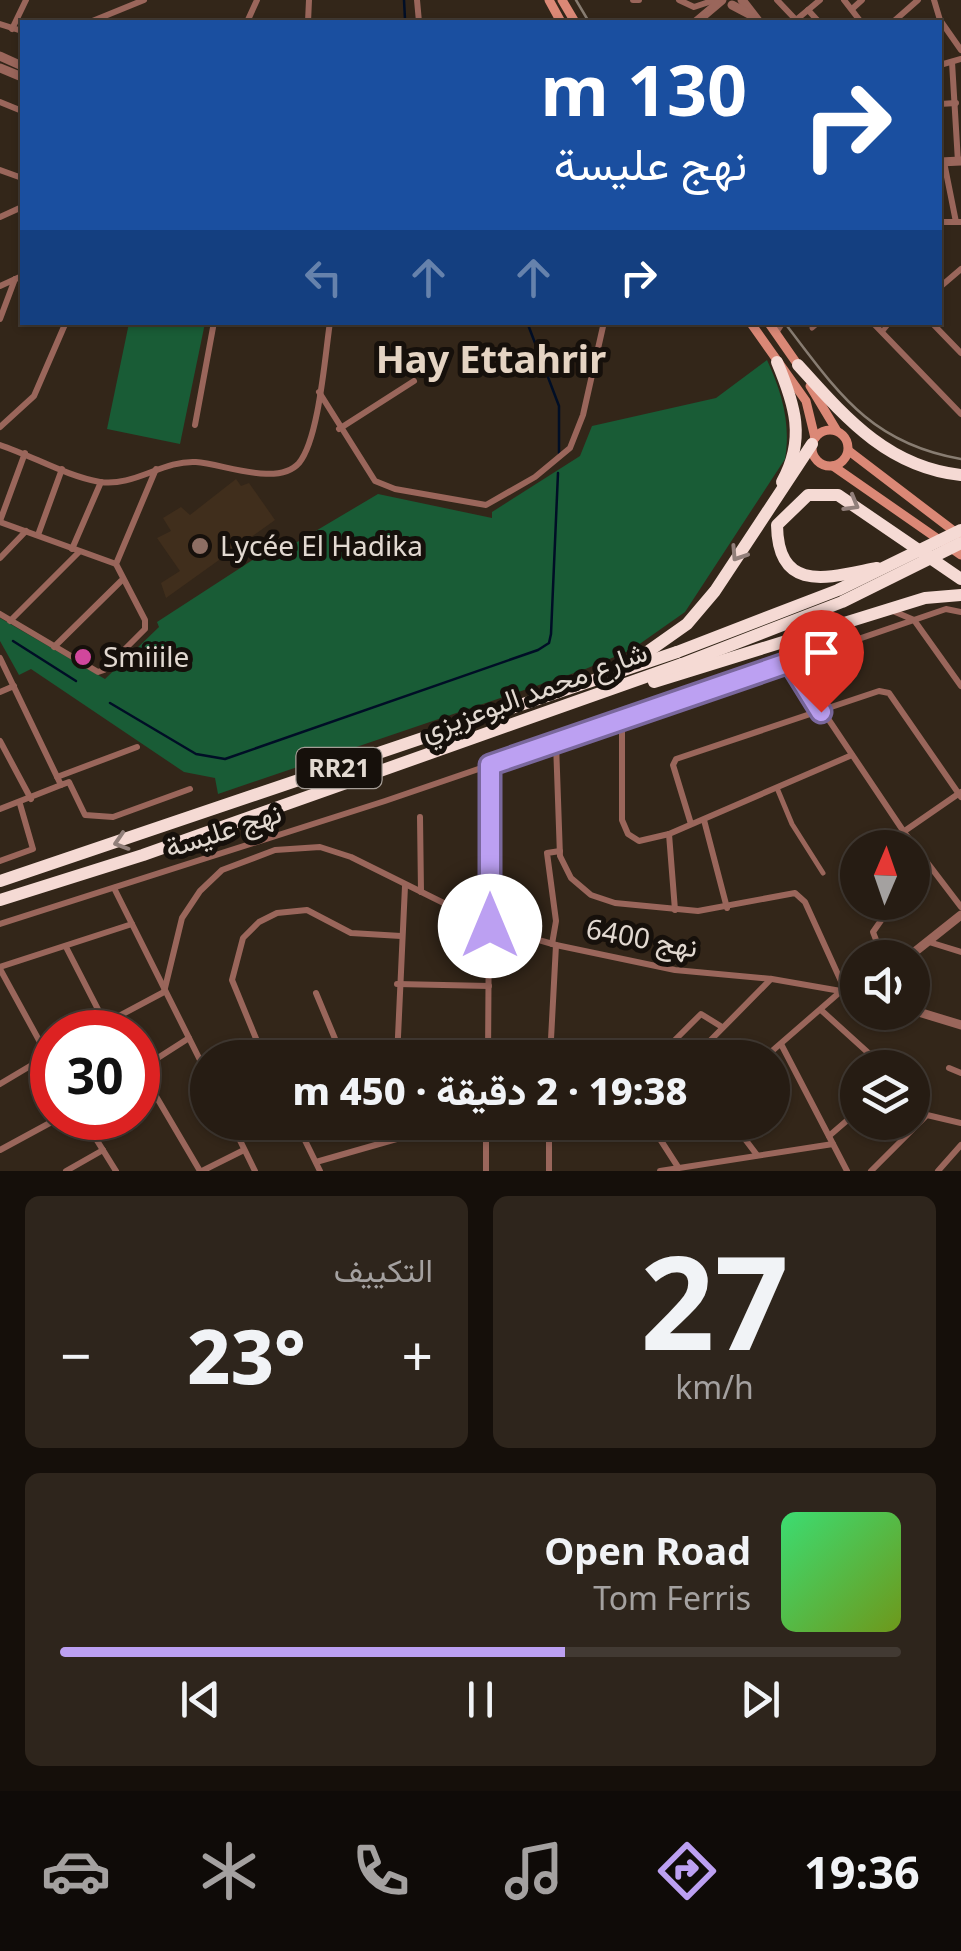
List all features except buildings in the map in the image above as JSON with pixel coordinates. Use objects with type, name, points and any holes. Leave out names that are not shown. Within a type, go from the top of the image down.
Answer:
[{"type":"highway","points":[[762,519],[797,448],[796,412],[777,362]]},
{"type":"highway","points":[[798,366],[872,442],[914,464],[961,474]]},
{"type":"highway","points":[[600,678],[660,646],[687,624],[813,441]]},
{"type":"highway","points":[[894,565],[829,578],[809,578],[788,564],[780,552],[777,525],[808,494],[838,496],[961,579]]},
{"type":"highway","name":"شارع محمد البوعزيزي","points":[[0,900],[142,855],[604,694],[961,536]]},
{"type":"highway","name":"شارع محمد البوعزيزي","points":[[0,880],[600,678],[679,658],[842,602],[961,536]]},
{"type":"highway","points":[[604,694],[925,598],[961,595]]},
{"type":"main road","points":[[752,325],[813,414],[817,460],[833,466],[961,555]]},
{"type":"main road","points":[[770,325],[846,439],[848,451],[961,536]]},
{"type":"main road","points":[[813,441],[822,431],[837,430]]},
{"type":"main road","points":[[833,466],[848,451]]},
{"type":"street","points":[[12,29],[26,0]]},
{"type":"street","points":[[95,20],[144,0]]},
{"type":"street","points":[[678,0],[694,7],[729,1],[756,19]]},
{"type":"street","points":[[778,0],[795,20]]},
{"type":"street","points":[[799,20],[820,0]]},
{"type":"street","points":[[844,0],[860,20]]},
{"type":"street","points":[[852,9],[862,0]]},
{"type":"street","points":[[895,20],[918,0]]},
{"type":"street","points":[[699,20],[729,1]]},
{"type":"street","points":[[808,10],[816,20]]},
{"type":"street","points":[[942,23],[961,50]]},
{"type":"street","points":[[0,24],[20,31]]},
{"type":"street","points":[[942,64],[961,59]]},
{"type":"street","points":[[952,62],[958,70],[960,162],[942,162],[958,222]]},
{"type":"street","points":[[942,104],[956,103]]},
{"type":"street","points":[[0,286],[19,278]]},
{"type":"street","points":[[0,320],[19,278]]},
{"type":"street","points":[[0,427],[34,396],[65,325]]},
{"type":"street","points":[[195,425],[192,418],[213,325]]},
{"type":"street","points":[[0,445],[101,482],[195,462],[272,474],[290,471],[302,458],[329,325]]},
{"type":"street","points":[[318,391],[338,429],[375,481],[477,504],[497,502],[570,448],[583,415],[603,325]]},
{"type":"street","points":[[776,334],[781,325]]},
{"type":"street","points":[[812,328],[816,325]]},
{"type":"street","points":[[875,325],[961,414]]},
{"type":"street","points":[[882,332],[888,325]]},
{"type":"street","points":[[934,325],[961,353]]},
{"type":"street","points":[[338,429],[414,381]]},
{"type":"street","points":[[25,453],[0,522],[116,564]]},
{"type":"street","points":[[38,535],[62,469]]},
{"type":"street","points":[[0,614],[98,672],[104,670],[145,629],[145,620],[116,564],[156,469]]},
{"type":"street","points":[[10,621],[76,550],[101,482]]},
{"type":"street","points":[[0,558],[26,531]]},
{"type":"street","points":[[54,646],[122,581]]},
{"type":"street","points":[[914,620],[925,598]]},
{"type":"street","name":"نهج عليسة","points":[[0,924],[490,765],[946,609],[961,612]]},
{"type":"street","points":[[889,610],[914,620],[961,686]]},
{"type":"street","points":[[0,658],[59,781]]},
{"type":"street","points":[[790,662],[903,830]]},
{"type":"street","points":[[0,692],[14,686]]},
{"type":"street","points":[[692,824],[673,765],[676,759],[880,690],[889,693],[960,794],[907,830]]},
{"type":"street","points":[[622,717],[623,828],[639,841],[670,834],[852,755]]},
{"type":"street","points":[[0,741],[2,751],[31,798]]},
{"type":"street","points":[[556,743],[560,851],[571,878],[591,895],[615,903],[675,910],[727,908],[788,892],[801,896],[840,984]]},
{"type":"street","points":[[0,809],[20,804],[59,781],[137,747]]},
{"type":"street","points":[[488,1040],[490,765]]},
{"type":"street","points":[[59,781],[68,782],[82,814],[97,819],[190,788]]},
{"type":"street","points":[[777,788],[792,824],[823,872]]},
{"type":"street","points":[[0,861],[32,849],[20,804]]},
{"type":"street","points":[[420,817],[421,892]]},
{"type":"street","points":[[704,820],[727,908]]},
{"type":"street","points":[[670,834],[675,910]]},
{"type":"street","points":[[252,844],[256,854]]},
{"type":"street","name":"نهج 6400","points":[[164,992],[182,918],[200,891],[222,870],[256,854],[295,848],[330,849],[490,926],[554,945],[675,970],[772,978],[840,990]]},
{"type":"street","points":[[551,1040],[556,921],[547,855],[560,851]]},
{"type":"street","points":[[930,866],[961,907]]},
{"type":"street","points":[[396,1040],[405,886]]},
{"type":"street","points":[[114,888],[189,1038],[160,1057]]},
{"type":"street","points":[[257,1040],[232,980],[243,938],[259,922],[277,914],[307,910],[351,933],[401,936]]},
{"type":"street","points":[[929,940],[961,915]]},
{"type":"street","points":[[30,1020],[0,968],[132,924]]},
{"type":"street","points":[[930,943],[961,952]]},
{"type":"street","points":[[66,947],[98,1010]]},
{"type":"street","points":[[710,1040],[772,978]]},
{"type":"street","points":[[398,984],[489,986]]},
{"type":"street","points":[[130,1010],[164,992]]},
{"type":"street","points":[[316,994],[335,1040]]},
{"type":"street","points":[[786,1040],[840,994]]},
{"type":"street","points":[[821,1010],[865,1050]]},
{"type":"street","points":[[675,1040],[701,1014],[722,1027]]},
{"type":"street","points":[[930,1016],[961,1026]]},
{"type":"street","points":[[790,1061],[847,1171]]},
{"type":"street","points":[[0,1084],[30,1066]]},
{"type":"street","points":[[949,1068],[961,1073]]},
{"type":"street","points":[[160,1104],[201,1171],[244,1150]]},
{"type":"street","points":[[871,1171],[927,1115],[961,1124]]},
{"type":"street","points":[[660,1171],[831,1140],[840,1130]]},
{"type":"street","points":[[0,1150],[30,1134]]},
{"type":"street","points":[[97,1140],[116,1171]]},
{"type":"street","points":[[239,1140],[254,1171]]},
{"type":"street","points":[[305,1140],[320,1171]]},
{"type":"street","points":[[316,1162],[393,1140]]},
{"type":"street","points":[[486,1140],[486,1171]]},
{"type":"street","points":[[548,1171],[549,1140]]},
{"type":"street","points":[[660,1140],[678,1167]]},
{"type":"street","points":[[746,1140],[756,1154]]},
{"type":"street","points":[[938,1171],[961,1144]]},
{"type":"street","points":[[66,1171],[103,1150]]},
{"type":"shaded area","name":"Lycée El Hadika","points":[[236,479],[241,486],[249,483],[275,520],[166,598],[161,583],[180,571],[157,538],[171,531],[163,518],[181,507],[190,515]]},
{"type":"green space","points":[[129,325],[205,325],[180,444],[107,429]]},
{"type":"green space","points":[[767,360],[784,408],[785,459],[685,612],[631,650],[583,670],[218,794],[215,778],[184,772],[31,669],[19,675],[0,641],[0,618],[105,679],[159,627],[157,622],[282,541],[287,548],[378,494],[492,518],[492,512],[580,456],[592,426],[716,398]]},
{"type":"waterway","points":[[404,0],[405,19]]},
{"type":"waterway","points":[[528,325],[559,406],[559,453]]},
{"type":"waterway","points":[[110,703],[196,754],[225,759],[538,650],[549,643],[551,634],[558,473]]},
{"type":"waterway","points":[[13,641],[76,681]]},
{"type":"tram line","points":[[576,0],[588,20]]},
{"type":"tram line","points":[[786,325],[839,391],[879,427],[902,441],[961,459]]},
{"type":"place","name":"Lycée El Hadika","points":[[200,546]]},
{"type":"place","name":"Smiiile","points":[[83,657]]},
{"type":"district","name":"Hay Ettahrir","points":[[491,360]]},
{"type":"route","points":[[490,926],[490,765],[790,662],[821,712]]}]
